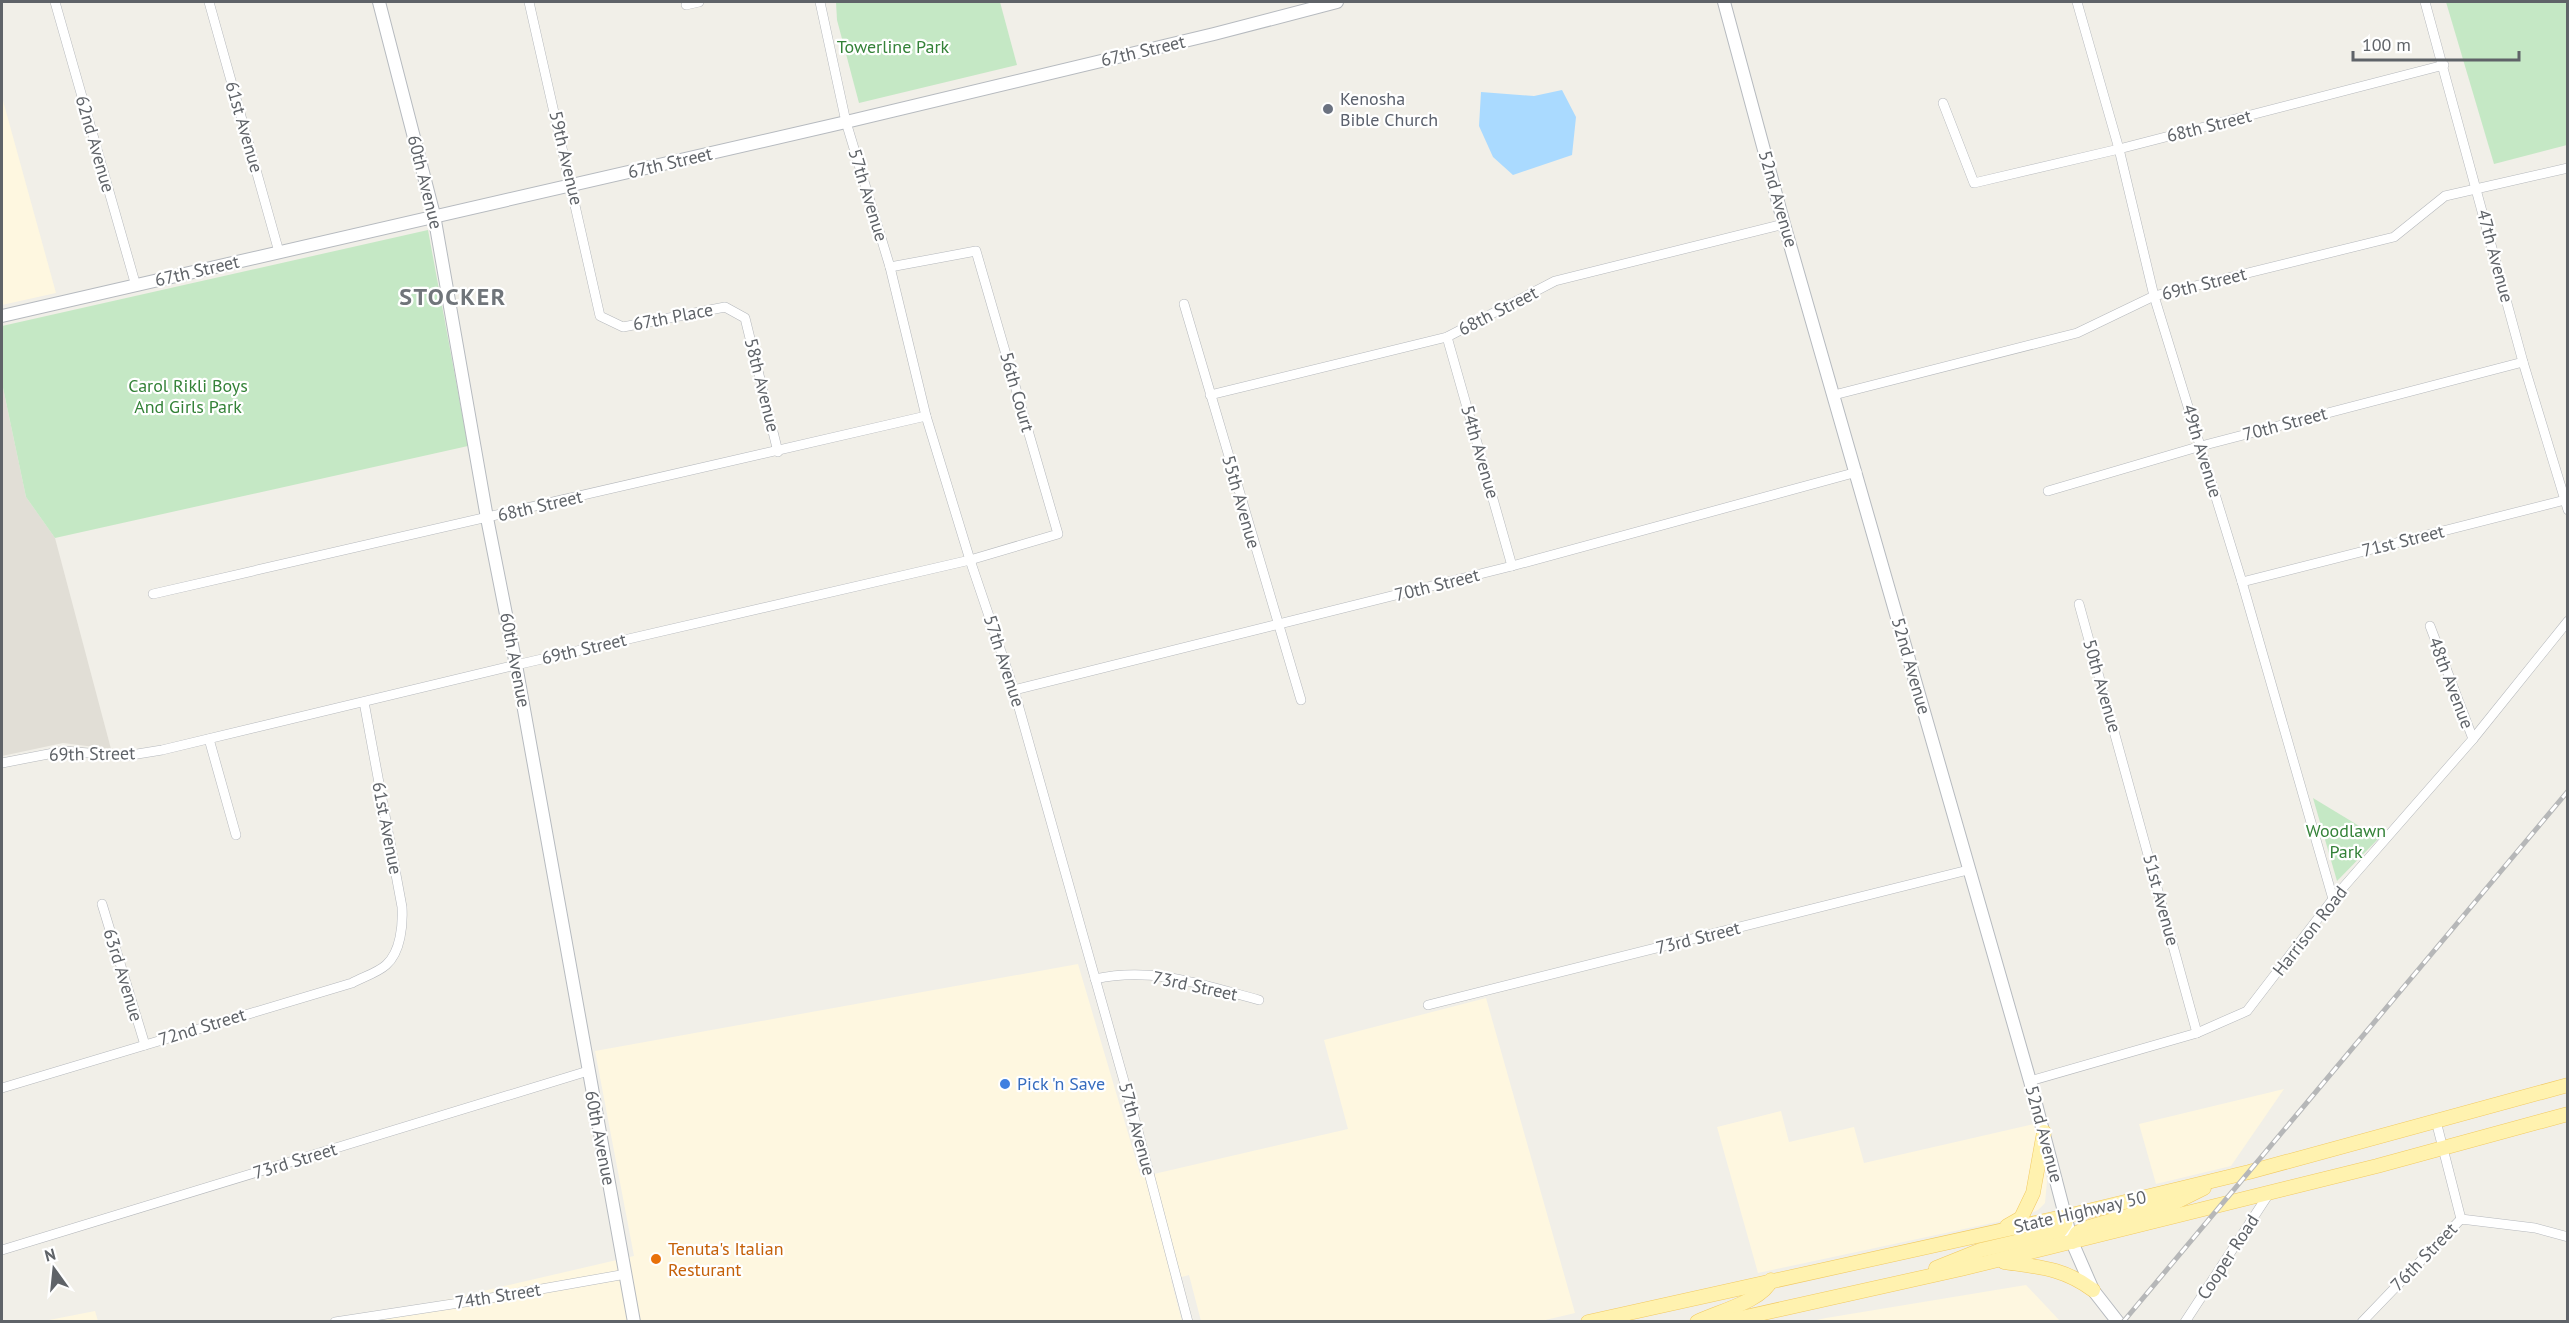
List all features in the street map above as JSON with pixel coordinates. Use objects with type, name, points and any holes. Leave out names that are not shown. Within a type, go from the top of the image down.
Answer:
[{"type":"main road","name":"State Highway 50","points":[[1588,1322],[2067,1216],[2219,1179],[2568,1085]]},
{"type":"main road","name":"State Highway 50","points":[[1723,1322],[2072,1242],[2568,1114]]},
{"type":"main road","points":[[2003,1229],[2021,1218],[2033,1193],[2044,1132]]},
{"type":"main road","points":[[2072,1242],[2077,1233],[2089,1227],[2176,1202],[2219,1179]]},
{"type":"main road","points":[[1910,1280],[1981,1250],[2059,1232],[2067,1216]]},
{"type":"main road","points":[[1996,1260],[2050,1268],[2075,1277],[2093,1290]]},
{"type":"main road","points":[[1697,1322],[1757,1296],[1767,1288],[1771,1280]]},
{"type":"street","name":"62nd Avenue","points":[[55,2],[136,286]]},
{"type":"street","name":"61st Avenue","points":[[210,2],[279,252]]},
{"type":"street","name":"60th Avenue","points":[[379,2],[434,215],[634,1322]]},
{"type":"street","name":"59th Avenue","points":[[529,2],[600,316]]},
{"type":"street","points":[[686,5],[699,2]]},
{"type":"street","name":"57th Avenue","points":[[820,2],[846,122],[890,267],[926,416],[970,560],[1014,690],[1138,1131],[1188,1322]]},
{"type":"street","name":"67th Street","points":[[2,316],[846,122],[1214,34],[1337,2]]},
{"type":"street","name":"52nd Avenue","points":[[1724,2],[1784,224],[2030,1081],[2072,1242],[2093,1290],[2118,1322]]},
{"type":"street","name":"49th Avenue","points":[[2077,2],[2119,149],[2154,297],[2242,582],[2333,899]]},
{"type":"street","name":"47th Avenue","points":[[2425,2],[2523,362],[2568,510]]},
{"type":"street","name":"68th Street","points":[[1943,103],[1974,183],[2119,149],[2444,65]]},
{"type":"street","name":"69th Street","points":[[1834,394],[2077,333],[2154,297],[2394,237],[2445,196],[2568,168]]},
{"type":"street","name":"68th Street","points":[[1210,395],[1447,337],[1555,281],[1784,224]]},
{"type":"street","name":"56th Court","points":[[890,267],[976,251],[1058,534]]},
{"type":"street","name":"55th Avenue","points":[[1184,304],[1277,626],[1301,700]]},
{"type":"street","name":"67th Place","points":[[600,316],[623,327],[725,307],[745,318]]},
{"type":"street","name":"58th Avenue","points":[[745,318],[778,452]]},
{"type":"street","name":"54th Avenue","points":[[1447,337],[1512,566]]},
{"type":"street","name":"70th Street","points":[[2048,491],[2200,446],[2523,362]]},
{"type":"street","name":"68th Street","points":[[153,594],[778,452],[926,416]]},
{"type":"street","name":"70th Street","points":[[1014,690],[1512,566],[1857,472]]},
{"type":"street","name":"71st Street","points":[[2242,582],[2565,500]]},
{"type":"street","name":"69th Street","points":[[2,763],[64,751],[125,756],[162,750],[970,560],[1058,534]]},
{"type":"street","name":"50th Avenue","points":[[2079,604],[2125,768]]},
{"type":"street","name":"Harrison Road","points":[[2030,1081],[2197,1033],[2247,1011],[2333,899],[2473,739],[2568,621]]},
{"type":"street","name":"48th Avenue","points":[[2430,626],[2473,739]]},
{"type":"street","name":"61st Avenue","points":[[364,702],[402,906],[403,921],[394,953]]},
{"type":"street","points":[[210,739],[236,835]]},
{"type":"street","name":"51st Avenue","points":[[2125,768],[2197,1033]]},
{"type":"street","name":"73rd Street","points":[[1428,1005],[1968,870]]},
{"type":"street","name":"63rd Avenue","points":[[102,904],[145,1045]]},
{"type":"street","name":"72nd Street","points":[[2,1085],[352,983],[387,964],[394,953]]},
{"type":"street","name":"73rd Street","points":[[1095,979],[1131,973],[1175,978],[1259,1000]]},
{"type":"street","name":"73rd Street","points":[[2,1250],[588,1071]]},
{"type":"street","points":[[2436,1121],[2461,1219]]},
{"type":"street","name":"Cooper Road","points":[[2185,1322],[2270,1192]]},
{"type":"street","name":"76th Street","points":[[2362,1322],[2461,1219],[2535,1228],[2568,1237]]},
{"type":"street","name":"74th Street","points":[[335,1322],[626,1274]]},
{"type":"shaded area","points":[[2,97],[56,293],[2,305]]},
{"type":"shaded area","points":[[2,383],[26,497],[55,538],[111,749],[63,743],[2,756]]},
{"type":"shaded area","points":[[1078,964],[1141,1177],[1348,1129],[1324,1040],[1486,998],[1575,1313],[1537,1322],[1201,1321],[1189,1275],[1171,1280],[1182,1321],[350,1322],[634,1256],[595,1051]]},
{"type":"shaded area","points":[[2284,1089],[2231,1166],[2156,1184],[2139,1124]]},
{"type":"shaded area","points":[[1781,1111],[1789,1142],[1854,1127],[1864,1163],[2034,1124],[2047,1181],[2045,1203],[2038,1210],[2025,1216],[1758,1273],[1717,1127]]},
{"type":"shaded area","points":[[2026,1285],[2060,1321],[1812,1321],[1826,1318]]},
{"type":"shaded area","points":[[95,1311],[98,1321],[44,1321]]},
{"type":"green space","name":"Towerline Park","points":[[836,2],[1000,2],[1017,65],[859,103],[837,20]]},
{"type":"green space","points":[[2446,2],[2567,2],[2567,145],[2494,164]]},
{"type":"green space","name":"Carol Rikli Boys And Girls Park","points":[[428,230],[468,446],[55,538],[26,497],[2,383],[2,326]]},
{"type":"green space","name":"Woodlawn Park","points":[[2313,798],[2379,838],[2337,881]]},
{"type":"water","points":[[1562,90],[1576,117],[1572,155],[1513,175],[1493,157],[1479,126],[1481,92],[1534,96]]},
{"type":"railway","points":[[2123,1322],[2568,791]]},
{"type":"place","name":"Kenosha Bible Church","points":[[1328,109]]},
{"type":"place","name":"Pick 'n Save","points":[[1005,1084]]},
{"type":"place","name":"Tenuta's Italian Resturant","points":[[656,1259]]},
{"type":"district","name":"STOCKER","points":[[453,297]]}]
